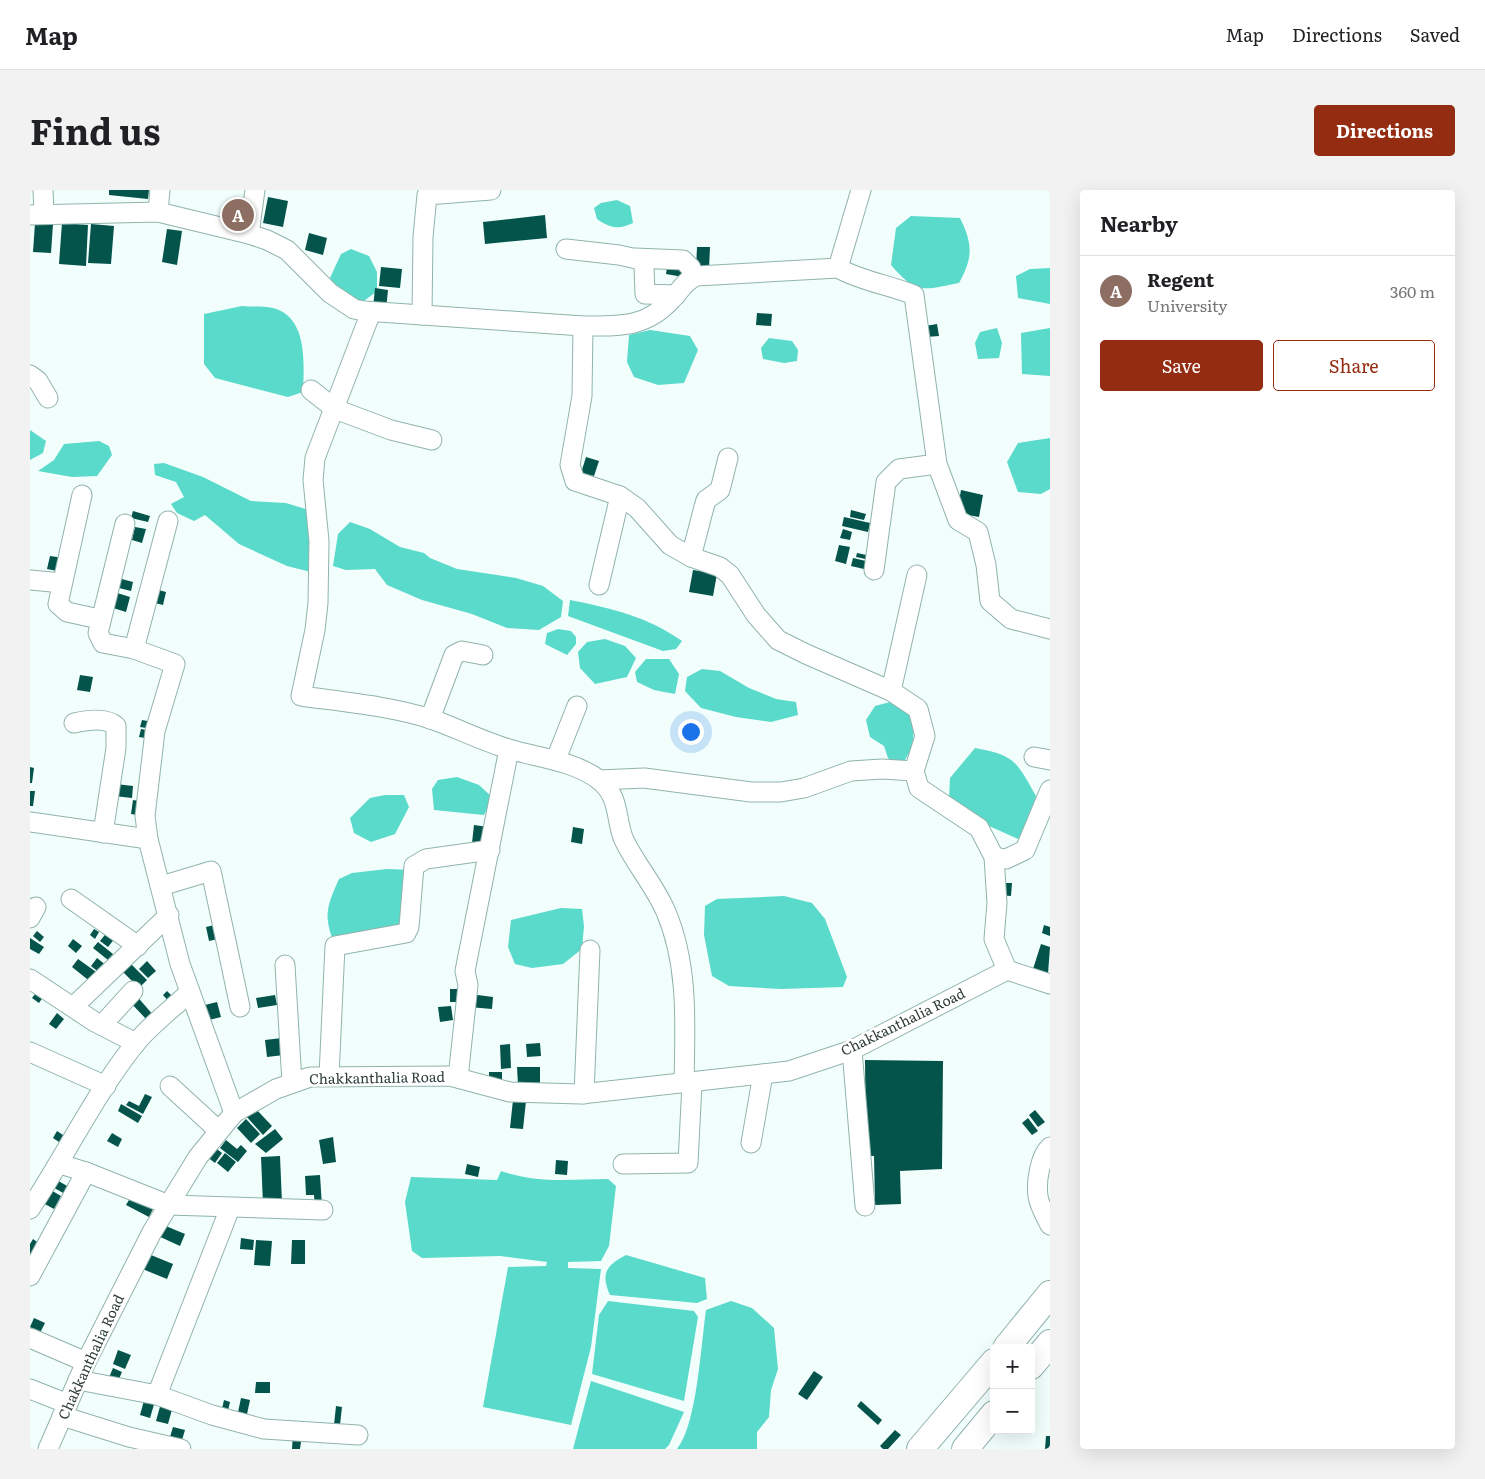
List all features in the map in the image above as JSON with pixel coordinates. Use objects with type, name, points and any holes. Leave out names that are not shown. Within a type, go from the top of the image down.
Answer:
[{"type":"highway","points":[[1009,1344],[1050,1294]]},
{"type":"highway","points":[[1035,1361],[1050,1343]]},
{"type":"highway","points":[[920,1449],[990,1367]]},
{"type":"highway","points":[[965,1449],[990,1419]]},
{"type":"street","points":[[43,190],[37,215],[158,212],[249,234],[273,242],[287,250],[342,302],[354,309],[371,312],[583,326],[622,326],[654,317],[692,277],[838,268],[850,274],[891,285],[914,294],[937,464],[958,520],[978,532],[986,565],[990,601],[1011,619],[1050,628]]},
{"type":"street","points":[[158,212],[160,190]]},
{"type":"street","points":[[249,234],[255,190]]},
{"type":"street","points":[[422,314],[423,193],[491,190]]},
{"type":"street","points":[[838,268],[861,190]]},
{"type":"street","points":[[566,249],[635,258],[683,260],[690,268],[692,277]]},
{"type":"street","points":[[635,258],[641,260],[644,266],[645,294],[676,295]]},
{"type":"street","points":[[371,312],[336,409],[315,458],[313,480],[319,541],[318,603],[315,630],[301,696],[400,711],[430,719],[509,749],[556,759],[599,780],[644,778],[751,792],[781,792],[804,788],[851,771],[914,772]]},
{"type":"street","points":[[583,326],[582,396],[570,465],[575,481],[620,496],[637,508],[670,545],[691,558],[720,567],[730,575],[756,615],[778,640],[891,691],[918,709],[925,736],[914,772],[919,788],[979,828],[994,857],[998,904],[994,939],[1007,970],[1050,984]]},
{"type":"street","points":[[30,375],[38,381],[48,398]]},
{"type":"street","points":[[311,390],[336,409],[391,430],[432,440]]},
{"type":"street","points":[[691,558],[706,500],[720,490],[728,458]]},
{"type":"street","points":[[874,570],[886,482],[900,469],[937,464]]},
{"type":"street","points":[[82,495],[58,601],[60,607],[68,612],[99,619]]},
{"type":"street","points":[[599,585],[620,496]]},
{"type":"street","points":[[134,649],[168,521]]},
{"type":"street","points":[[125,524],[99,619],[98,633],[103,643],[134,649],[175,664],[154,739],[145,816],[148,839],[180,964],[234,1113]]},
{"type":"street","points":[[891,691],[916,575]]},
{"type":"street","points":[[30,580],[62,583]]},
{"type":"street","points":[[430,719],[454,655],[462,651],[483,655]]},
{"type":"street","points":[[556,759],[577,706]]},
{"type":"street","points":[[74,723],[90,720],[112,723],[116,726],[116,748],[103,833]]},
{"type":"street","points":[[458,1078],[468,985],[465,971],[509,749]]},
{"type":"street","points":[[599,780],[617,806],[624,839],[646,874],[666,913],[680,962],[685,999],[688,1163],[623,1164]]},
{"type":"street","points":[[994,857],[1006,859],[1025,850],[1050,790]]},
{"type":"street","points":[[30,822],[148,839]]},
{"type":"street","points":[[329,1076],[335,946],[406,933],[409,927],[414,866],[418,862],[426,859],[490,850]]},
{"type":"street","points":[[161,886],[211,871],[240,1007]]},
{"type":"street","points":[[72,899],[138,946]]},
{"type":"street","points":[[74,1007],[169,915]]},
{"type":"street","points":[[584,1094],[590,950]]},
{"type":"street","points":[[285,965],[292,1083]]},
{"type":"street","name":"Chakkanthalia Road","points":[[48,1449],[86,1362],[152,1232],[198,1157],[234,1113],[276,1089],[310,1077],[450,1076],[510,1092],[584,1094],[789,1071],[852,1050],[1007,970]]},
{"type":"street","points":[[30,979],[102,1026],[136,1043]]},
{"type":"street","points":[[102,1026],[132,991]]},
{"type":"street","points":[[33,1200],[60,1164],[106,1086],[136,1043],[190,992]]},
{"type":"street","points":[[852,1050],[865,1206]]},
{"type":"street","points":[[30,1052],[106,1086]]},
{"type":"street","points":[[751,1143],[763,1074]]},
{"type":"street","points":[[170,1086],[219,1131]]},
{"type":"street","points":[[1050,1147],[1045,1151],[1040,1171],[1038,1196],[1050,1225]]},
{"type":"street","points":[[60,1164],[86,1172],[168,1205],[323,1210]]},
{"type":"street","points":[[30,1276],[86,1172]]},
{"type":"street","points":[[157,1395],[230,1208]]},
{"type":"street","points":[[30,1338],[86,1362]]},
{"type":"street","points":[[78,1380],[157,1395],[212,1416],[264,1429],[358,1435]]},
{"type":"street","points":[[30,1388],[65,1410],[129,1438],[181,1449]]},
{"type":"shaded area","points":[[617,200],[630,206],[633,223],[623,227],[614,227],[597,219],[594,208],[601,203]]},
{"type":"shaded area","points":[[911,216],[960,218],[970,251],[967,266],[959,283],[921,288],[907,281],[891,265],[896,228]]},
{"type":"shaded area","points":[[351,249],[369,256],[377,272],[377,291],[364,301],[344,298],[330,278],[341,254]]},
{"type":"shaded area","points":[[1050,268],[1050,304],[1018,298],[1016,276],[1030,269]]},
{"type":"shaded area","points":[[242,306],[273,308],[284,313],[293,321],[302,343],[303,392],[288,397],[215,378],[204,364],[204,314]]},
{"type":"shaded area","points":[[997,328],[1002,343],[999,358],[978,359],[975,343],[980,332]]},
{"type":"shaded area","points":[[1050,328],[1050,376],[1022,374],[1021,333]]},
{"type":"shaded area","points":[[650,330],[690,336],[698,350],[684,383],[658,385],[634,377],[627,362],[629,335]]},
{"type":"shaded area","points":[[769,338],[792,341],[798,350],[797,361],[784,363],[763,359],[761,348]]},
{"type":"shaded area","points":[[30,430],[46,441],[43,453],[30,460]]},
{"type":"shaded area","points":[[1050,438],[1050,489],[1041,494],[1018,492],[1007,462],[1018,443]]},
{"type":"shaded area","points":[[99,441],[109,446],[112,455],[97,476],[72,477],[38,471],[54,460],[64,444]]},
{"type":"shaded area","points":[[164,463],[203,477],[251,501],[286,503],[312,511],[315,573],[287,566],[239,544],[205,515],[194,521],[177,513],[171,504],[184,497],[176,482],[155,475],[154,464]]},
{"type":"shaded area","points":[[350,522],[370,529],[400,547],[424,553],[430,558],[457,569],[516,578],[543,586],[563,601],[561,617],[539,630],[507,628],[472,614],[422,600],[387,585],[375,569],[346,570],[333,566],[338,534]]},
{"type":"shaded area","points":[[570,600],[629,614],[656,626],[682,641],[676,649],[663,651],[568,616]]},
{"type":"shaded area","points":[[558,629],[571,631],[576,637],[576,644],[567,655],[545,644],[547,633]]},
{"type":"shaded area","points":[[605,639],[625,646],[636,658],[627,677],[595,684],[580,668],[578,652],[587,642]]},
{"type":"shaded area","points":[[646,659],[669,659],[679,674],[675,694],[654,690],[637,682],[635,672]]},
{"type":"shaded area","points":[[702,669],[720,671],[749,688],[776,699],[796,702],[798,715],[771,722],[736,717],[701,708],[685,691],[687,677]]},
{"type":"shaded area","points":[[894,701],[911,715],[913,730],[913,742],[901,766],[888,758],[884,746],[870,737],[866,720],[875,706]]},
{"type":"shaded area","points":[[975,748],[1007,757],[1019,768],[1036,796],[1029,822],[1018,839],[978,821],[949,799],[950,778]]},
{"type":"shaded area","points":[[457,777],[479,785],[493,798],[484,815],[434,810],[432,789],[438,780]]},
{"type":"shaded area","points":[[385,795],[404,795],[409,807],[395,834],[371,842],[354,833],[350,818],[370,798]]},
{"type":"shaded area","points":[[387,869],[412,870],[399,930],[376,935],[355,932],[333,940],[328,923],[328,909],[339,879],[352,873]]},
{"type":"shaded area","points":[[784,896],[812,903],[825,919],[847,977],[843,987],[781,989],[729,986],[712,976],[704,935],[705,906],[717,899]]},
{"type":"shaded area","points":[[561,908],[582,909],[584,926],[582,949],[563,964],[532,968],[515,964],[508,947],[511,920]]},
{"type":"shaded area","points":[[501,1171],[528,1178],[541,1179],[608,1179],[616,1186],[609,1246],[601,1261],[568,1262],[568,1268],[601,1269],[591,1347],[571,1425],[483,1407],[508,1267],[546,1266],[547,1262],[500,1256],[422,1258],[412,1251],[405,1202],[411,1177],[497,1180]]},
{"type":"shaded area","points":[[626,1255],[705,1278],[707,1299],[697,1303],[610,1295],[606,1281],[607,1270],[614,1262]]},
{"type":"shaded area","points":[[608,1301],[694,1311],[698,1317],[684,1401],[592,1374],[599,1315]]},
{"type":"shaded area","points":[[731,1301],[752,1308],[774,1328],[778,1369],[771,1390],[769,1417],[757,1432],[757,1449],[677,1449],[684,1438],[694,1403],[706,1310]]},
{"type":"shaded area","points":[[591,1381],[684,1412],[669,1445],[665,1449],[573,1449]]},
{"type":"building","points":[[109,190],[149,190],[148,199],[109,195]]},
{"type":"building","points":[[268,197],[288,201],[283,227],[263,223]]},
{"type":"building","points":[[545,215],[547,238],[485,244],[483,222]]},
{"type":"building","points":[[35,223],[53,224],[51,253],[33,252]]},
{"type":"building","points":[[62,223],[88,225],[86,266],[59,264]]},
{"type":"building","points":[[91,224],[114,226],[111,264],[88,263]]},
{"type":"building","points":[[167,229],[182,231],[177,265],[162,262]]},
{"type":"building","points":[[309,233],[327,238],[323,255],[305,250]]},
{"type":"building","points":[[697,247],[710,247],[709,269],[696,269]]},
{"type":"building","points":[[668,260],[685,262],[683,277],[666,274]]},
{"type":"building","points":[[381,267],[402,269],[400,288],[379,286]]},
{"type":"building","points":[[375,288],[388,290],[386,310],[373,308]]},
{"type":"building","points":[[757,313],[772,314],[771,326],[756,325]]},
{"type":"building","points":[[937,324],[939,336],[926,337],[925,326]]},
{"type":"building","points":[[586,457],[599,461],[594,476],[581,473]]},
{"type":"building","points":[[961,490],[983,495],[979,517],[957,513]]},
{"type":"building","points":[[851,510],[866,514],[864,520],[850,517]]},
{"type":"building","points":[[133,511],[150,516],[148,522],[131,518]]},
{"type":"building","points":[[844,517],[870,523],[868,532],[842,526]]},
{"type":"building","points":[[135,527],[146,529],[142,543],[132,540]]},
{"type":"building","points":[[843,529],[852,532],[850,540],[840,538]]},
{"type":"building","points":[[839,545],[850,547],[846,564],[835,561]]},
{"type":"building","points":[[857,553],[871,556],[870,560],[856,557]]},
{"type":"building","points":[[50,556],[64,558],[62,572],[47,569]]},
{"type":"building","points":[[853,558],[866,561],[864,569],[851,566]]},
{"type":"building","points":[[693,570],[717,574],[713,596],[689,592]]},
{"type":"building","points":[[118,578],[133,582],[131,591],[115,587]]},
{"type":"building","points":[[155,589],[166,592],[163,605],[151,602]]},
{"type":"building","points":[[114,592],[130,597],[126,612],[110,607]]},
{"type":"building","points":[[80,675],[93,677],[90,692],[77,690]]},
{"type":"building","points":[[142,720],[153,722],[152,729],[140,727]]},
{"type":"building","points":[[141,729],[152,731],[151,739],[139,737]]},
{"type":"building","points":[[30,767],[34,768],[32,783],[30,783]]},
{"type":"building","points":[[116,784],[133,786],[132,798],[114,796]]},
{"type":"building","points":[[30,791],[35,791],[33,806],[30,806]]},
{"type":"building","points":[[133,800],[145,802],[143,816],[131,814]]},
{"type":"building","points":[[474,825],[488,827],[486,846],[472,843]]},
{"type":"building","points":[[573,827],[584,829],[582,844],[571,842]]},
{"type":"building","points":[[999,883],[1012,883],[1011,896],[998,895]]},
{"type":"building","points":[[219,924],[222,938],[209,941],[206,927]]},
{"type":"building","points":[[1044,925],[1050,927],[1050,936],[1042,933]]},
{"type":"building","points":[[94,929],[99,932],[95,939],[90,935]]},
{"type":"building","points":[[37,931],[44,937],[40,942],[33,936]]},
{"type":"building","points":[[108,931],[116,937],[108,947],[100,941]]},
{"type":"building","points":[[30,938],[44,947],[39,954],[30,949]]},
{"type":"building","points":[[73,939],[82,946],[76,953],[68,946]]},
{"type":"building","points":[[98,942],[113,954],[108,960],[93,948]]},
{"type":"building","points":[[1041,944],[1050,947],[1048,974],[1033,969]]},
{"type":"building","points":[[97,958],[107,966],[101,974],[91,966]]},
{"type":"building","points":[[78,959],[99,974],[92,983],[72,967]]},
{"type":"building","points":[[128,961],[147,980],[139,988],[120,969]]},
{"type":"building","points":[[147,961],[156,971],[148,978],[139,969]]},
{"type":"building","points":[[39,989],[45,994],[39,1003],[32,998]]},
{"type":"building","points":[[450,989],[464,989],[464,1002],[450,1002]]},
{"type":"building","points":[[167,991],[175,999],[170,1003],[163,995]]},
{"type":"building","points":[[135,994],[154,1016],[148,1021],[128,1000]]},
{"type":"building","points":[[470,994],[493,997],[492,1009],[469,1007]]},
{"type":"building","points":[[275,995],[277,1005],[258,1008],[256,998]]},
{"type":"building","points":[[217,1002],[221,1017],[205,1021],[201,1006]]},
{"type":"building","points":[[451,1006],[453,1020],[440,1022],[438,1007]]},
{"type":"building","points":[[57,1013],[64,1019],[56,1029],[49,1024]]},
{"type":"building","points":[[282,1038],[284,1055],[267,1057],[265,1040]]},
{"type":"building","points":[[540,1043],[541,1056],[527,1057],[526,1044]]},
{"type":"building","points":[[510,1044],[511,1068],[501,1069],[500,1045]]},
{"type":"building","points":[[865,1060],[943,1061],[942,1169],[900,1171],[901,1204],[875,1205],[874,1156],[866,1156]]},
{"type":"building","points":[[517,1067],[540,1067],[540,1084],[518,1085]]},
{"type":"building","points":[[489,1072],[502,1072],[502,1084],[489,1084]]},
{"type":"building","points":[[145,1094],[152,1097],[143,1114],[126,1105],[129,1101],[139,1106]]},
{"type":"building","points":[[513,1100],[526,1101],[523,1129],[510,1128]]},
{"type":"building","points":[[121,1104],[142,1116],[138,1123],[118,1111]]},
{"type":"building","points":[[255,1108],[272,1126],[263,1135],[246,1116]]},
{"type":"building","points":[[1035,1110],[1045,1122],[1038,1127],[1029,1115]]},
{"type":"building","points":[[1028,1118],[1038,1131],[1032,1135],[1022,1123]]},
{"type":"building","points":[[246,1119],[260,1134],[251,1143],[237,1128]]},
{"type":"building","points":[[275,1129],[283,1139],[266,1153],[255,1144]]},
{"type":"building","points":[[57,1131],[69,1139],[65,1146],[53,1138]]},
{"type":"building","points":[[112,1133],[122,1139],[118,1147],[107,1141]]},
{"type":"building","points":[[333,1137],[336,1162],[323,1164],[319,1140]]},
{"type":"building","points":[[226,1140],[237,1149],[241,1145],[247,1151],[238,1162],[220,1148]]},
{"type":"building","points":[[213,1146],[222,1153],[215,1163],[206,1156]]},
{"type":"building","points":[[225,1153],[236,1162],[228,1172],[217,1163]]},
{"type":"building","points":[[280,1156],[282,1203],[263,1204],[261,1157]]},
{"type":"building","points":[[556,1160],[568,1161],[567,1175],[555,1174]]},
{"type":"building","points":[[467,1164],[480,1167],[478,1177],[465,1174]]},
{"type":"building","points":[[320,1175],[322,1207],[315,1208],[314,1195],[306,1195],[305,1176]]},
{"type":"building","points":[[53,1178],[69,1187],[65,1194],[49,1185]]},
{"type":"building","points":[[49,1189],[61,1196],[54,1209],[41,1202]]},
{"type":"building","points":[[133,1193],[155,1205],[149,1217],[126,1205]]},
{"type":"building","points":[[161,1224],[185,1234],[180,1246],[156,1235]]},
{"type":"building","points":[[241,1238],[254,1240],[253,1250],[240,1249]]},
{"type":"building","points":[[33,1239],[40,1244],[30,1258],[30,1244]]},
{"type":"building","points":[[256,1240],[272,1241],[270,1266],[254,1265]]},
{"type":"building","points":[[292,1240],[305,1240],[305,1264],[291,1264]]},
{"type":"building","points":[[146,1253],[173,1264],[167,1279],[140,1268]]},
{"type":"building","points":[[34,1318],[45,1323],[40,1333],[30,1327]]},
{"type":"building","points":[[118,1350],[131,1355],[125,1369],[113,1364]]},
{"type":"building","points":[[113,1368],[122,1372],[116,1386],[107,1382]]},
{"type":"building","points":[[814,1371],[823,1377],[807,1400],[798,1394]]},
{"type":"building","points":[[256,1382],[270,1382],[270,1393],[255,1393]]},
{"type":"building","points":[[145,1397],[155,1401],[150,1418],[140,1415]]},
{"type":"building","points":[[241,1398],[250,1400],[246,1419],[237,1417]]},
{"type":"building","points":[[224,1400],[230,1402],[227,1415],[221,1413]]},
{"type":"building","points":[[861,1401],[882,1420],[878,1425],[857,1406]]},
{"type":"building","points":[[161,1403],[173,1406],[168,1424],[156,1421]]},
{"type":"building","points":[[336,1406],[342,1407],[340,1425],[334,1425]]},
{"type":"building","points":[[173,1427],[185,1430],[182,1440],[170,1437]]},
{"type":"building","points":[[895,1430],[901,1435],[888,1449],[883,1449],[880,1446]]},
{"type":"building","points":[[293,1433],[302,1435],[300,1449],[292,1449]]},
{"type":"building","points":[[1046,1436],[1050,1436],[1050,1449],[1045,1449]]},
{"type":"place","name":"Regent","points":[[238,215]]}]
